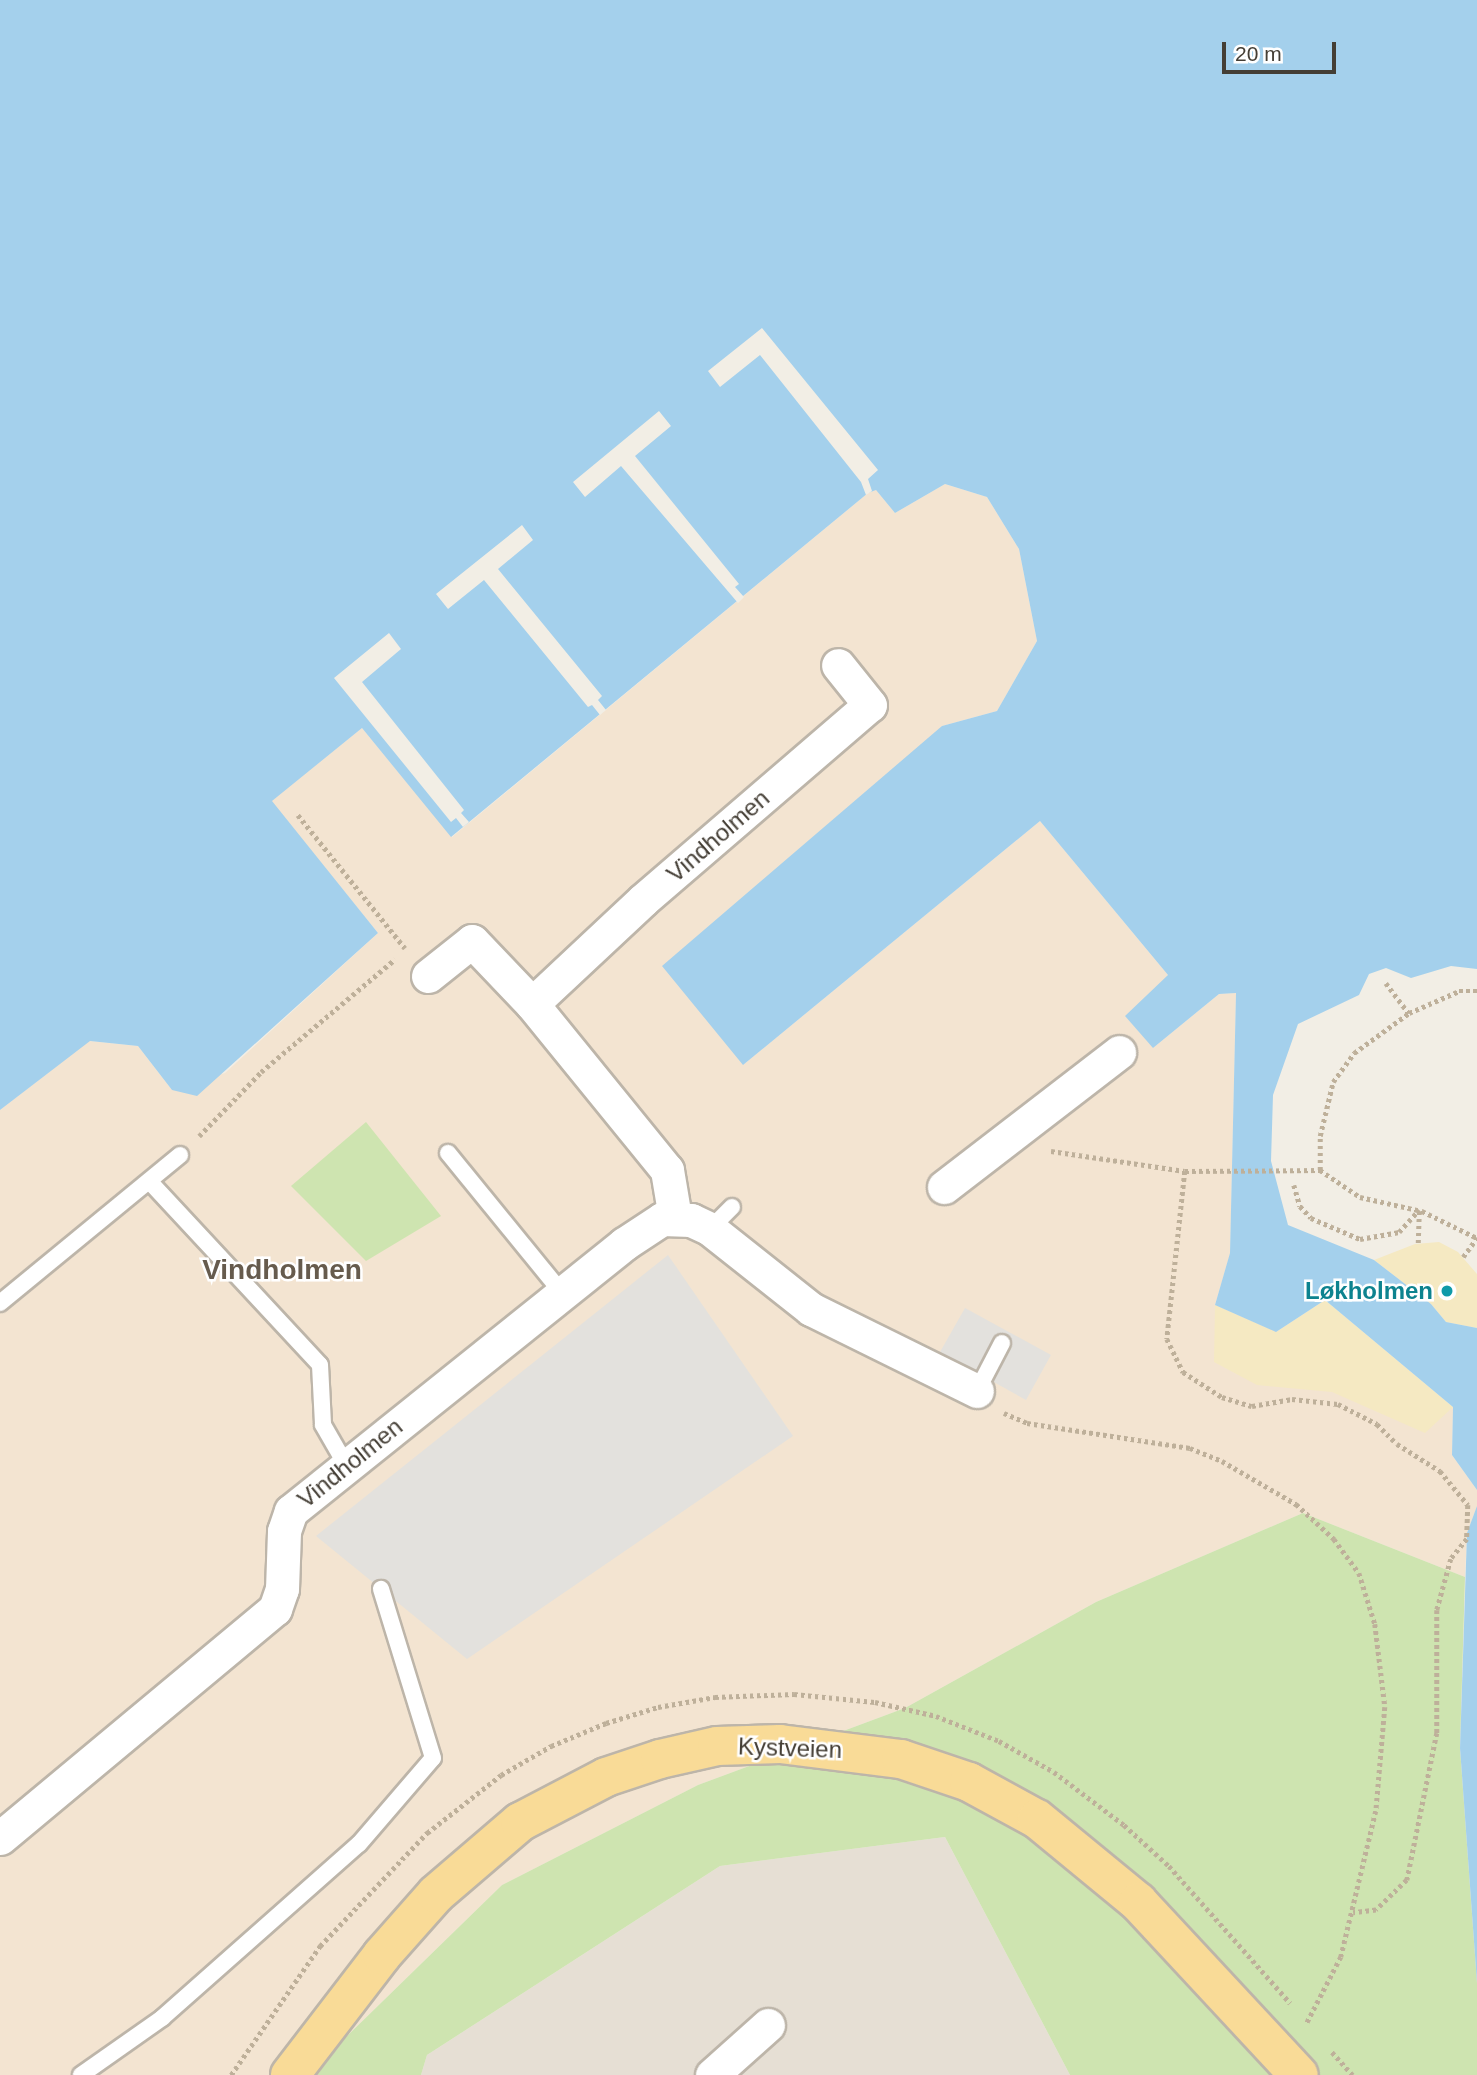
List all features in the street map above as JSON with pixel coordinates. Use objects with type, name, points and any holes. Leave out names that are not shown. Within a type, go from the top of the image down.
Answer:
[{"type":"main road","name":"Kystveien","points":[[290,2075],[382,1955],[436,1894],[520,1822],[606,1777],[660,1759],[717,1746],[780,1744],[901,1759],[969,1782],[1037,1819],[1138,1902],[1299,2075]]},
{"type":"street","name":"Vindholmen","points":[[532,1004],[643,900],[870,705],[838,665]]},
{"type":"street","points":[[428,976],[471,941],[532,1004],[667,1170],[674,1218],[721,1218],[811,1309],[978,1391]]},
{"type":"street","points":[[944,1187],[1119,1052]]},
{"type":"street","name":"Vindholmen","points":[[0,1838],[275,1609],[282,1589],[286,1520],[346,1465],[645,1227],[674,1218]]},
{"type":"street","points":[[712,2075],[768,2025]]},
{"type":"lane","points":[[448,1153],[562,1293]]},
{"type":"lane","points":[[0,1303],[151,1182],[180,1155]]},
{"type":"lane","points":[[151,1182],[320,1365],[323,1425],[346,1465]]},
{"type":"lane","points":[[978,1391],[1002,1343]]},
{"type":"lane","points":[[81,2075],[162,2018],[359,1844],[433,1758],[381,1589]]},
{"type":"path","points":[[298,815],[428,976]]},
{"type":"path","points":[[180,1155],[261,1072],[406,949]]},
{"type":"path","points":[[1386,983],[1388,992],[1409,1013]]},
{"type":"path","points":[[1320,1170],[1320,1136],[1333,1082],[1354,1053],[1409,1013],[1459,991],[1477,991]]},
{"type":"path","points":[[1001,1143],[1185,1171],[1320,1170],[1360,1197],[1419,1210],[1477,1238],[1463,1257]]},
{"type":"path","points":[[1185,1171],[1167,1339],[1183,1372],[1222,1397],[1252,1406],[1292,1399],[1338,1405],[1377,1424],[1397,1444],[1440,1471],[1468,1506],[1467,1539],[1451,1559],[1437,1610],[1437,1733],[1407,1880],[1376,1910],[1353,1913]]},
{"type":"path","points":[[1294,1185],[1300,1206],[1311,1218],[1360,1239],[1399,1232],[1419,1210]]},
{"type":"path","points":[[1419,1210],[1419,1244]]},
{"type":"path","points":[[978,1391],[1000,1411],[1027,1423],[1150,1439],[1222,1461],[1297,1504],[1334,1539],[1359,1573],[1375,1623],[1385,1707],[1376,1811],[1341,1957],[1307,2023]]},
{"type":"path","points":[[231,2075],[320,1946],[427,1833],[501,1774],[606,1723],[658,1707],[715,1697],[794,1694],[875,1702],[936,1716],[999,1741],[1054,1772],[1160,1858],[1316,2033]]},
{"type":"path","points":[[1325,2044],[1353,2075]]},
{"type":"shaded area","points":[[945,484],[987,497],[1019,549],[1037,641],[997,711],[942,726],[743,1065],[1040,821],[1168,975],[1153,1048],[1219,994],[1236,993],[1230,1254],[1215,1305],[1453,1407],[1452,1455],[1477,1490],[1477,1506],[1467,1533],[1465,1577],[1303,1513],[1096,1602],[905,1708],[698,1785],[502,1885],[346,2037],[317,2075],[0,2075],[0,1110],[89,1041],[138,1046],[172,1090],[225,1073],[378,933],[271,801],[362,728],[452,837],[868,493],[876,490],[895,513]]},
{"type":"shaded area","points":[[668,1255],[793,1436],[467,1659],[316,1536]]},
{"type":"shaded area","points":[[965,1308],[1051,1355],[1026,1400],[940,1352]]},
{"type":"shaded area","points":[[945,1837],[1070,2075],[421,2075],[427,2055],[720,1866]]},
{"type":"green space","points":[[366,1122],[441,1216],[366,1261],[291,1186]]},
{"type":"green space","points":[[1303,1513],[1465,1577],[1460,1748],[1477,1983],[1477,2075],[1070,2075],[945,1837],[720,1866],[427,2055],[421,2075],[317,2075],[346,2037],[502,1885],[698,1785],[905,1708],[1096,1602]]},
{"type":"sand","name":"Løkholmen","points":[[1439,1242],[1458,1252],[1477,1274],[1477,1328],[1446,1322],[1431,1304],[1374,1260],[1415,1244]]},
{"type":"sand","points":[[1325,1300],[1453,1407],[1425,1433],[1332,1392],[1257,1385],[1214,1362],[1215,1305],[1276,1332]]},
{"type":"water","points":[[0,0],[1477,0],[1477,969],[1451,966],[1411,978],[1386,968],[1369,974],[1359,995],[1298,1024],[1273,1095],[1271,1161],[1288,1225],[1374,1260],[1431,1304],[1446,1322],[1477,1328],[1477,1490],[1452,1455],[1453,1407],[1325,1300],[1276,1332],[1215,1305],[1230,1253],[1236,993],[1219,994],[1153,1048],[1125,1016],[1168,975],[1040,821],[743,1065],[662,966],[942,726],[997,711],[1037,641],[1019,549],[987,497],[945,484],[895,513],[876,490],[868,493],[451,837],[362,728],[272,801],[378,933],[197,1096],[172,1090],[138,1046],[90,1041],[0,1110]]},
{"type":"water","points":[[1477,1506],[1477,1983],[1460,1748],[1467,1533]]},
{"type":"pier","points":[[762,328],[878,470],[868,479],[872,491],[866,495],[861,482],[760,355],[720,387],[708,371]]},
{"type":"pier","points":[[659,411],[671,426],[635,456],[739,584],[735,587],[744,597],[738,603],[621,466],[585,497],[573,482]]},
{"type":"pier","points":[[522,525],[533,540],[498,569],[602,696],[598,700],[606,710],[600,715],[592,705],[588,707],[484,580],[448,609],[436,594]]},
{"type":"pier","points":[[389,633],[401,649],[362,682],[464,810],[461,813],[469,822],[463,827],[456,818],[451,822],[334,678]]},
{"type":"place","name":"Løkholmen","points":[[1447,1291]]},
{"type":"district","name":"Vindholmen","points":[[282,1270]]}]
